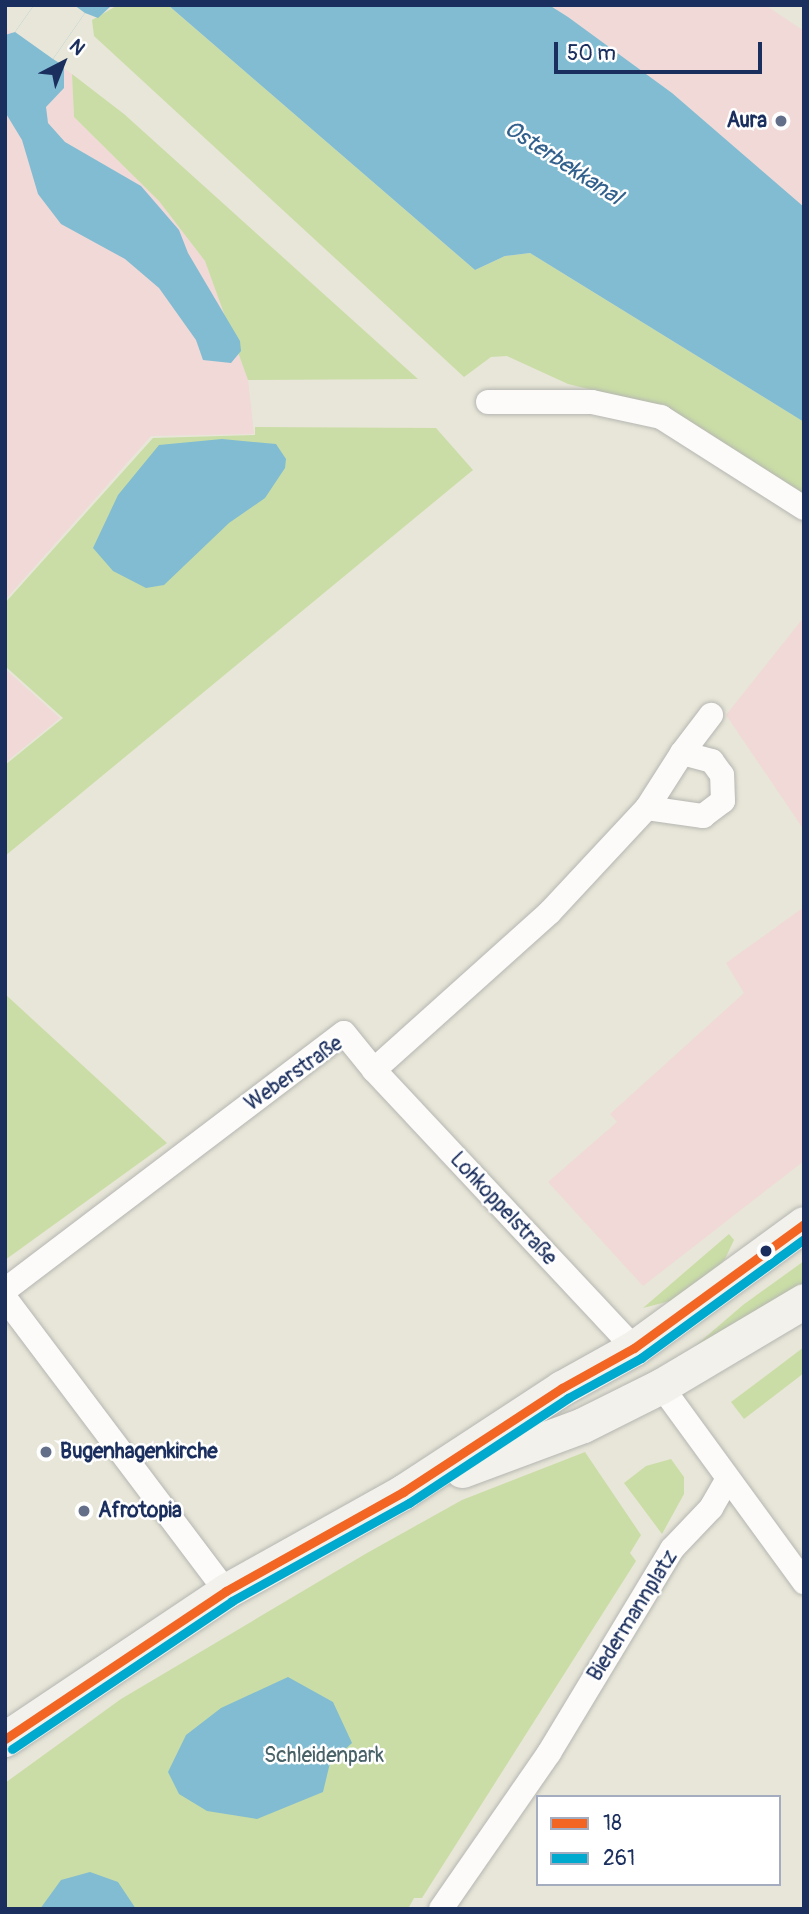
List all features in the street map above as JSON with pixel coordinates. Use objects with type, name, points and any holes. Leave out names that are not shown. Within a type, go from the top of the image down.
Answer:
[{"type":"main road","points":[[5,1739],[226,1591],[403,1492],[562,1388],[634,1348],[804,1224]]},
{"type":"main road","points":[[403,1492],[583,1425],[661,1386],[804,1301]]},
{"type":"main road","points":[[634,1348],[661,1386]]},
{"type":"street","points":[[488,402],[592,402],[661,417],[804,508]]},
{"type":"street","name":"Weberstraße","points":[[5,1290],[344,1033],[373,1070],[549,913],[647,808],[682,753],[711,715]]},
{"type":"street","points":[[647,808],[703,816],[723,801],[722,775],[712,761],[682,753]]},
{"type":"street","name":"Lohkoppelstraße","points":[[373,1070],[634,1348]]},
{"type":"street","points":[[5,1298],[226,1591]]},
{"type":"street","points":[[661,1386],[804,1582]]},
{"type":"street","name":"Biedermannplatz","points":[[441,1909],[549,1753],[672,1549],[711,1508],[727,1480]]},
{"type":"shaded area","points":[[549,5],[765,5],[804,31],[804,208],[672,93]]},
{"type":"shaded area","points":[[5,28],[72,74],[74,117],[159,201],[205,261],[248,380],[254,434],[151,436],[5,600]]},
{"type":"shaded area","points":[[804,617],[804,830],[726,715]]},
{"type":"shaded area","points":[[5,669],[60,718],[5,763]]},
{"type":"shaded area","points":[[804,907],[804,1161],[643,1286],[548,1182],[617,1122],[610,1114],[744,993],[726,963]]},
{"type":"green space","points":[[118,5],[168,5],[475,270],[505,256],[530,253],[804,422],[804,495],[662,407],[568,384],[507,356],[491,357],[464,377],[94,36],[92,20]]},
{"type":"green space","points":[[72,74],[124,114],[418,379],[248,380],[205,261],[159,201],[74,117]]},
{"type":"green space","points":[[255,427],[436,428],[473,470],[5,856],[5,765],[63,718],[5,666],[5,603],[153,438],[255,435]]},
{"type":"green space","points":[[5,994],[167,1143],[5,1260]]},
{"type":"green space","points":[[729,1234],[734,1240],[725,1259],[702,1283],[674,1300],[643,1308]]},
{"type":"green space","points":[[804,1261],[804,1284],[694,1347],[743,1305]]},
{"type":"green space","points":[[804,1347],[804,1373],[744,1419],[731,1402]]},
{"type":"green space","name":"Schleidenpark","points":[[585,1452],[641,1535],[630,1553],[636,1561],[422,1898],[414,1898],[408,1909],[5,1909],[5,1783],[121,1699],[367,1553],[462,1500]]},
{"type":"green space","points":[[671,1459],[684,1477],[684,1494],[662,1534],[624,1483],[646,1466]]},
{"type":"water","points":[[34,5],[112,5],[98,18],[85,13],[53,59],[64,66],[64,88],[46,107],[48,123],[65,142],[141,186],[179,230],[188,253],[240,341],[241,351],[231,363],[203,360],[196,340],[159,288],[125,259],[61,224],[38,194],[22,140],[5,112],[5,35],[15,32]]},
{"type":"water","name":"Osterbekkanal","points":[[168,5],[549,5],[568,17],[672,93],[804,207],[804,422],[530,253],[505,256],[475,270]]},
{"type":"water","points":[[222,439],[276,444],[286,459],[285,468],[265,498],[229,523],[164,585],[146,588],[113,571],[93,548],[118,495],[159,445]]},
{"type":"water","points":[[288,1677],[333,1702],[352,1743],[330,1763],[323,1792],[257,1819],[207,1811],[179,1794],[168,1772],[186,1735],[221,1708]]},
{"type":"water","points":[[90,1872],[118,1882],[136,1909],[40,1909],[61,1880]]},
{"type":"pier","points":[[34,5],[74,5],[85,13],[53,59],[15,32]]},
{"type":"transit line","name":"18","points":[[5,1739],[226,1591],[403,1492],[562,1388],[634,1348],[804,1224]]},
{"type":"transit line","name":"261","points":[[12,1749],[232,1601],[409,1503],[568,1398],[641,1358],[804,1239]]},
{"type":"place","name":"Aura","points":[[781,121]]},
{"type":"place","name":"Bugenhagenkirche","points":[[46,1452]]},
{"type":"place","name":"Afrotopia","points":[[84,1511]]}]
